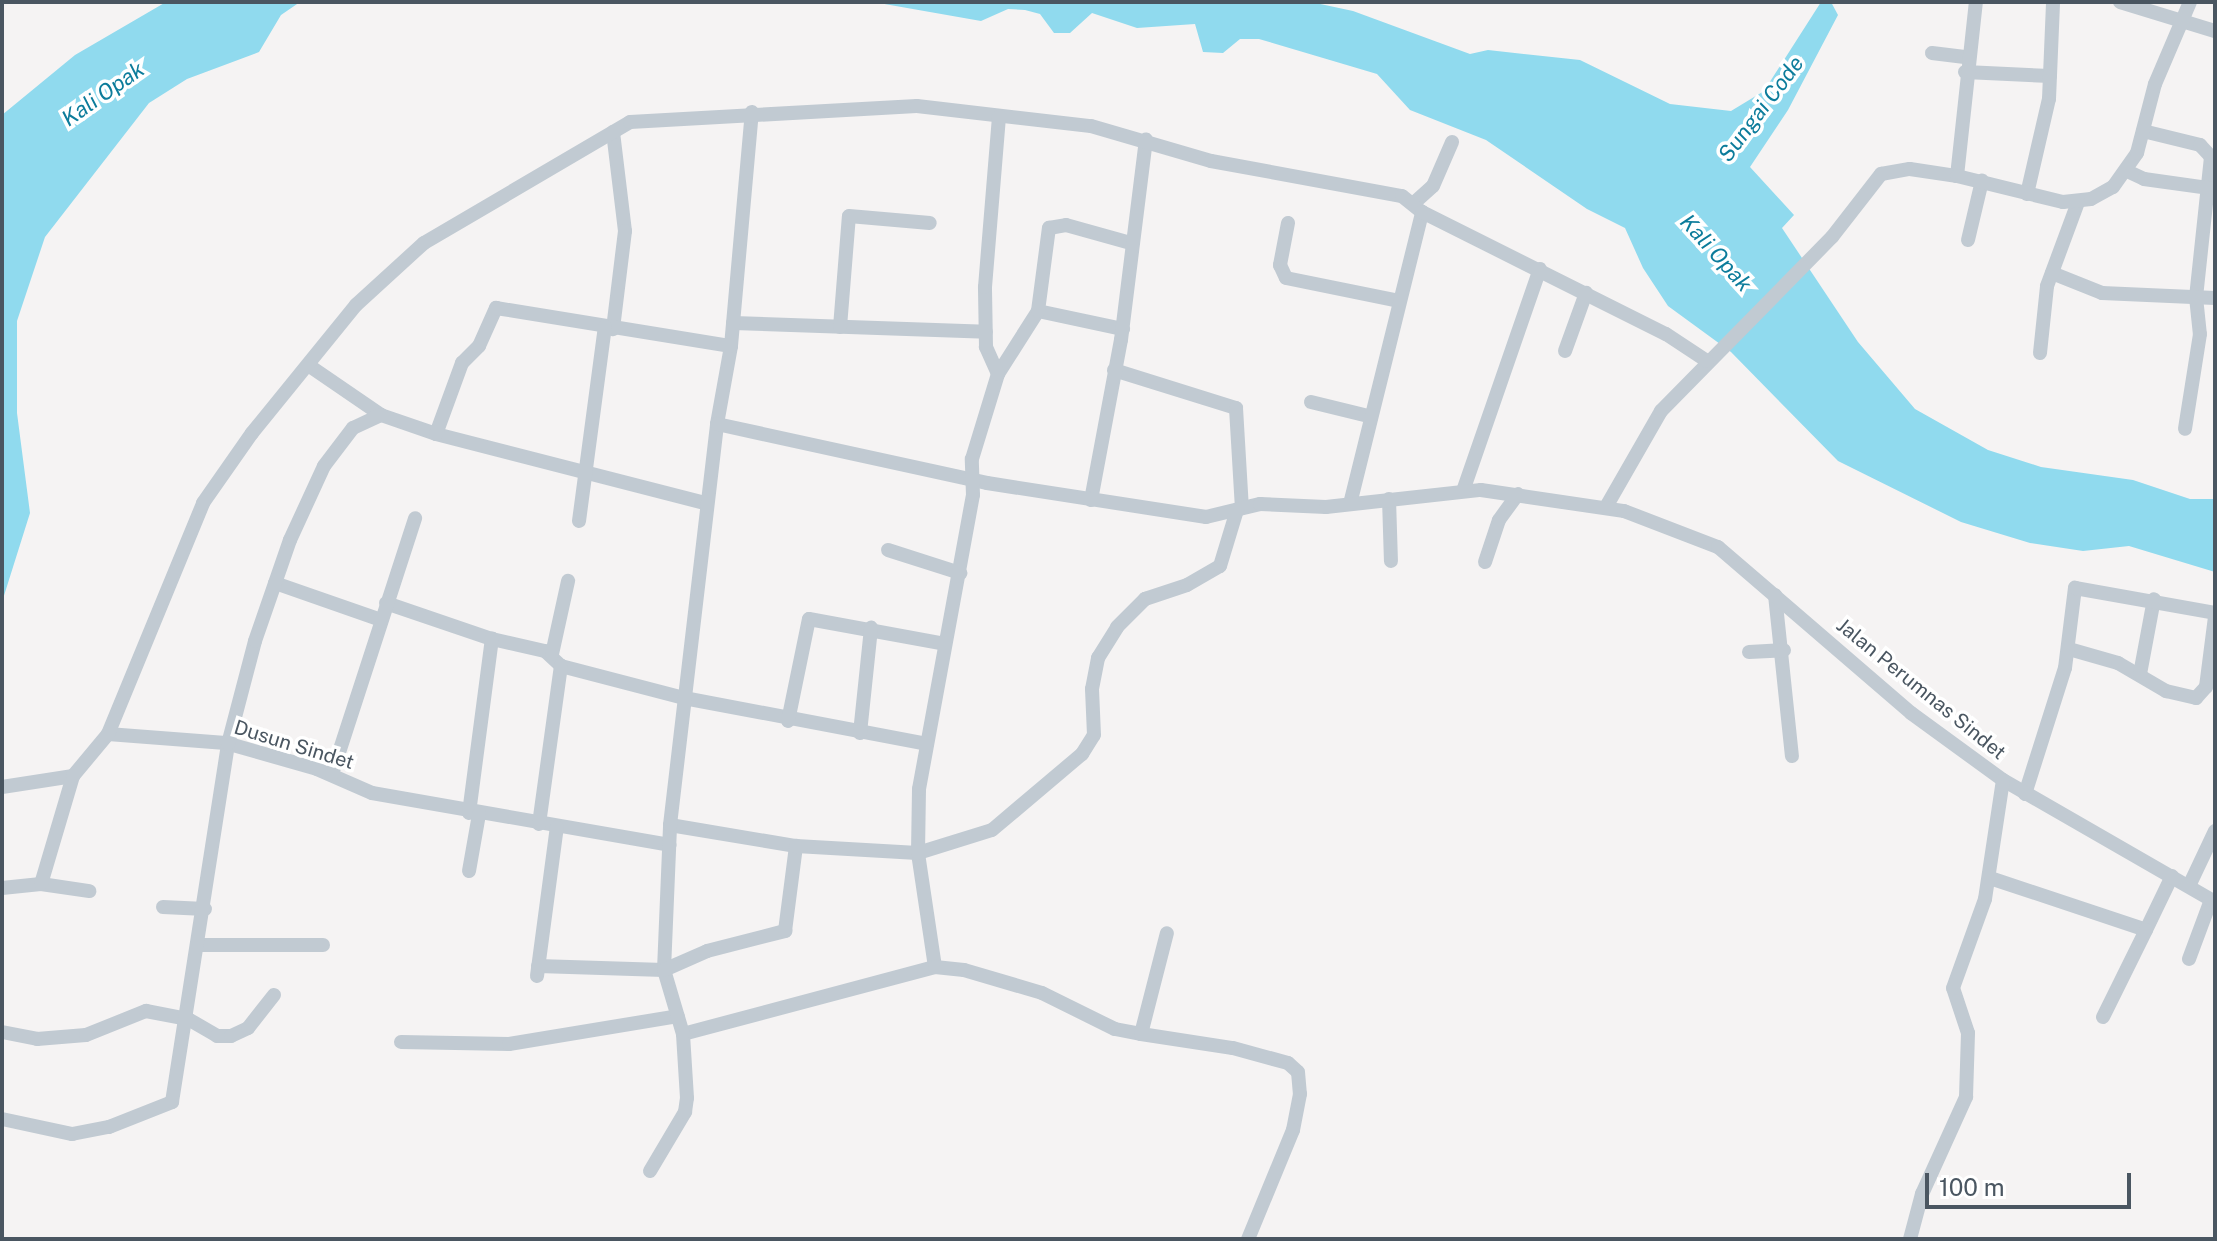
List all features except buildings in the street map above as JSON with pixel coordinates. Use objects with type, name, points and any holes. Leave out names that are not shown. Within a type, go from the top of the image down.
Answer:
[{"type":"street","points":[[1957,176],[1966,64],[1976,2]]},
{"type":"street","points":[[2027,194],[2044,128],[2053,2]]},
{"type":"street","points":[[2120,2],[2215,31]]},
{"type":"street","points":[[1606,507],[1651,424],[1709,360],[1832,237],[1881,174],[1910,169],[2078,202],[2102,194],[2127,171],[2143,131],[2155,84],[2190,2]]},
{"type":"street","points":[[1932,53],[1966,64],[2050,76]]},
{"type":"street","points":[[41,884],[73,776],[108,734],[203,503],[252,433],[311,367],[356,305],[424,243],[613,132],[645,119],[917,106],[1091,126],[1211,161],[1315,178],[1418,208],[1586,293],[1709,360]]},
{"type":"street","points":[[650,1171],[685,1112],[683,1034],[664,970],[670,825],[705,503],[731,346],[752,112]]},
{"type":"street","points":[[998,374],[991,364],[986,332],[999,117]]},
{"type":"street","points":[[2143,131],[2206,148],[2211,157],[2211,185],[2196,297],[2200,334],[2185,429]]},
{"type":"street","points":[[579,521],[588,476],[592,401],[609,328],[625,231],[613,132]]},
{"type":"street","points":[[1091,500],[1123,329],[1131,243],[1146,140]]},
{"type":"street","points":[[1350,504],[1418,208],[1433,186],[1452,142]]},
{"type":"street","points":[[2127,171],[2144,179],[2211,185]]},
{"type":"street","points":[[1968,240],[1982,181]]},
{"type":"street","points":[[2040,353],[2052,273],[2078,202]]},
{"type":"street","points":[[840,327],[849,216],[930,223]]},
{"type":"street","points":[[1288,223],[1280,265],[1286,278],[1399,301]]},
{"type":"street","points":[[935,967],[918,853],[919,789],[960,573],[975,438],[998,374],[1038,311],[1049,228],[1066,225],[1131,243]]},
{"type":"street","points":[[1463,491],[1540,269]]},
{"type":"street","points":[[2052,273],[2102,293],[2215,298]]},
{"type":"street","points":[[1565,351],[1586,293]]},
{"type":"street","points":[[436,434],[462,363],[479,346],[496,308],[731,346]]},
{"type":"street","points":[[1038,311],[1123,329]]},
{"type":"street","points":[[733,323],[986,332]]},
{"type":"street","points":[[311,367],[381,415],[436,434],[588,476],[705,503]]},
{"type":"street","points":[[670,825],[796,846],[918,853],[992,830],[1082,754],[1094,735],[1092,689],[1098,658],[1117,627],[1145,599],[1187,585],[1220,566],[1239,509],[1236,408],[1114,370]]},
{"type":"street","points":[[1311,402],[1368,416]]},
{"type":"street","points":[[2,1119],[72,1134],[109,1127],[167,1107],[179,1081],[228,744],[275,583],[324,466],[353,428],[381,415]]},
{"type":"street","name":"Jalan Perumnas Sindet","points":[[717,424],[972,480],[1206,517],[1239,509],[1350,504],[1463,491],[1518,494],[1606,507],[1718,547],[1911,713],[2003,780],[2213,901]]},
{"type":"street","points":[[1485,562],[1499,520],[1518,494]]},
{"type":"street","points":[[1389,499],[1391,561]]},
{"type":"street","points":[[332,774],[415,518]]},
{"type":"street","points":[[888,550],[960,573]]},
{"type":"street","points":[[539,824],[556,660],[568,581]]},
{"type":"street","points":[[275,583],[381,620]]},
{"type":"street","points":[[2025,794],[2069,649],[2075,588],[2154,599],[2215,615],[2202,694],[2185,698],[2140,674],[2069,649]]},
{"type":"street","points":[[1775,595],[1784,650],[1792,756]]},
{"type":"street","points":[[2140,674],[2154,599]]},
{"type":"street","points":[[386,603],[556,660],[684,698],[788,721],[927,744]]},
{"type":"street","points":[[788,721],[807,621],[871,628],[945,644]]},
{"type":"street","points":[[860,733],[871,628]]},
{"type":"street","points":[[469,871],[492,639]]},
{"type":"street","points":[[1749,652],[1784,650]]},
{"type":"street","name":"Dusun Sindet","points":[[108,734],[228,744],[332,774],[372,793],[474,814],[669,845]]},
{"type":"street","points":[[2,787],[73,776]]},
{"type":"street","points":[[1910,1239],[1922,1194],[1966,1097],[1968,1033],[1953,988],[1990,878],[2003,780]]},
{"type":"street","points":[[557,827],[537,971],[664,970],[707,951],[785,931],[796,846]]},
{"type":"street","points":[[2189,886],[2215,831]]},
{"type":"street","points":[[2103,1017],[2172,876]]},
{"type":"street","points":[[1990,878],[2146,930]]},
{"type":"street","points":[[2,888],[41,884],[89,891]]},
{"type":"street","points":[[2189,959],[2213,901]]},
{"type":"street","points":[[163,907],[205,909]]},
{"type":"street","points":[[1141,1034],[1167,933]]},
{"type":"street","points":[[200,945],[323,945]]},
{"type":"street","points":[[683,1034],[935,967],[964,970],[1042,993],[1115,1029],[1233,1048],[1288,1063],[1298,1072],[1293,1130],[1248,1239]]},
{"type":"street","points":[[2,1032],[37,1039],[86,1035],[146,1011],[188,1019],[217,1036],[231,1036],[248,1028],[274,995]]},
{"type":"street","points":[[401,1042],[509,1044],[678,1016]]},
{"type":"water","name":"Kali Opak","points":[[166,2],[300,2],[281,15],[259,52],[187,79],[149,103],[45,237],[17,321],[17,413],[30,513],[2,602],[2,115],[75,55]]},
{"type":"water","points":[[873,2],[1311,2],[1353,11],[1470,54],[1488,50],[1580,60],[1670,104],[1731,111],[1764,91],[1821,2],[1831,2],[1838,15],[1788,110],[1750,167],[1794,215],[1782,228],[1858,342],[1915,409],[1988,450],[2041,467],[2133,480],[2190,499],[2215,499],[2215,572],[2129,546],[2083,551],[2030,543],[1961,522],[1838,461],[1731,352],[1668,306],[1643,268],[1625,228],[1587,209],[1486,140],[1410,110],[1377,74],[1259,39],[1240,39],[1223,53],[1203,52],[1195,24],[1137,28],[1092,13],[1070,33],[1054,33],[1040,14],[1025,10],[1008,9],[981,21]]},
{"type":"water label","name":"Sungai Code","points":[[1761,109]]}]
